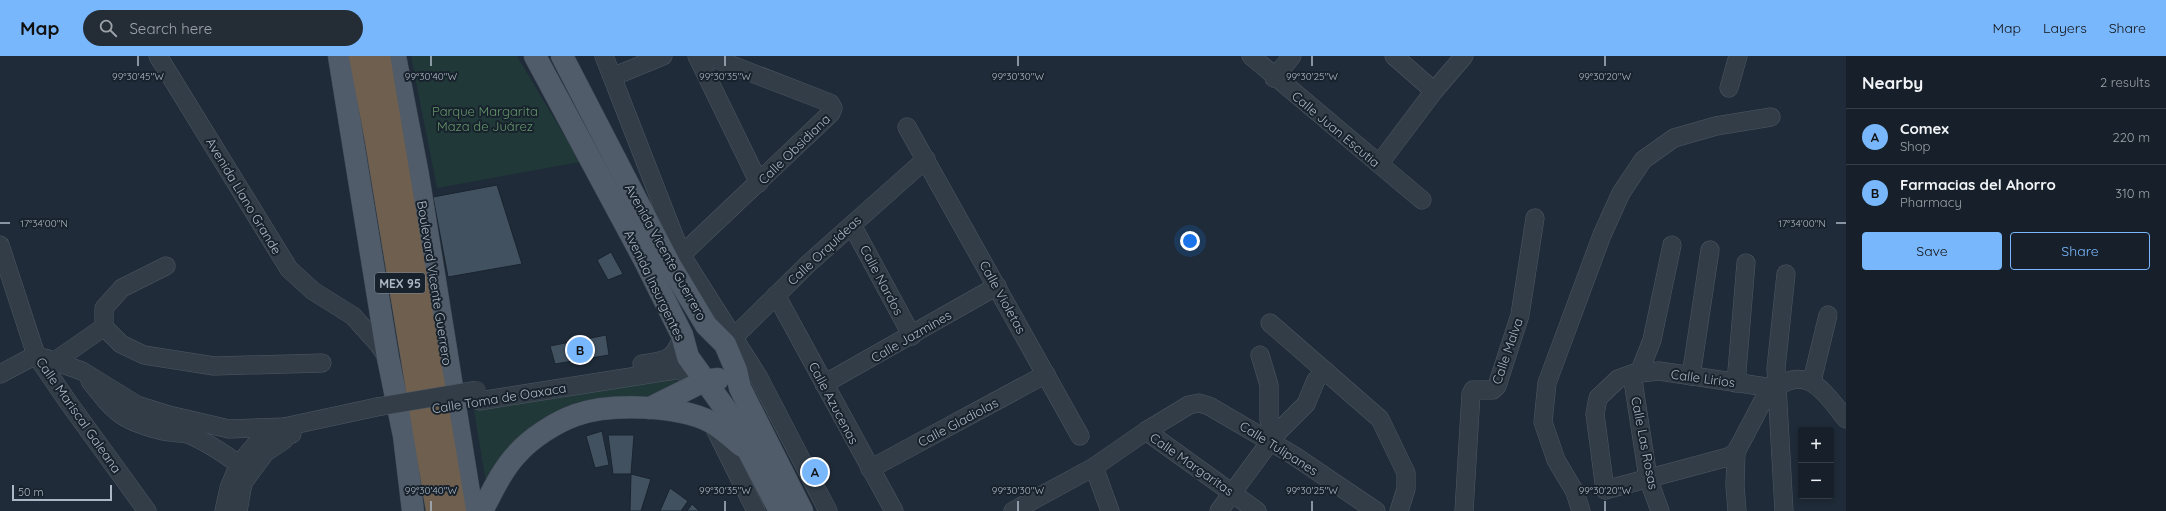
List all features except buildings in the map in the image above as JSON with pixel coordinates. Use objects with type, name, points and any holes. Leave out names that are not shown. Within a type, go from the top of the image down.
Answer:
[{"type":"highway","name":"MEX 95","points":[[360,56],[376,142],[437,511]]},
{"type":"highway","name":"Boulevard Vicente Guerrero","points":[[379,56],[455,511]]},
{"type":"main road","points":[[339,56],[388,358],[404,436],[413,511]]},
{"type":"main road","name":"Boulevard Vicente Guerrero","points":[[396,56],[418,175],[472,511]]},
{"type":"main road","name":"Avenida Insurgentes","points":[[535,56],[646,261],[682,335],[688,357],[729,414],[780,511]]},
{"type":"main road","name":"Avenida Vicente Guerrero","points":[[562,56],[676,260],[706,325],[730,347],[740,388],[802,511]]},
{"type":"main road","points":[[650,408],[704,381],[720,379],[726,376],[730,347]]},
{"type":"main road","points":[[482,511],[495,485],[517,454],[545,431],[576,415],[612,408],[650,408],[692,415],[711,422],[747,450]]},
{"type":"street","name":"Avenida Llano Grande","points":[[158,56],[289,270],[314,291],[353,316],[379,345],[388,358]]},
{"type":"street","points":[[604,56],[676,260]]},
{"type":"street","points":[[612,77],[663,56]]},
{"type":"street","points":[[697,56],[759,183]]},
{"type":"street","name":"Calle Obsidiana","points":[[676,260],[759,183],[831,113],[833,108],[830,103],[708,56]]},
{"type":"street","name":"Calle Juan Escutia","points":[[1251,56],[1274,78],[1422,200]]},
{"type":"street","points":[[1274,78],[1292,56]]},
{"type":"street","points":[[1394,56],[1434,91]]},
{"type":"street","points":[[1379,164],[1434,91],[1464,56]]},
{"type":"street","points":[[1729,88],[1738,56]]},
{"type":"street","points":[[1582,511],[1575,492],[1555,458],[1544,422],[1547,382],[1602,235],[1621,193],[1643,160],[1674,138],[1716,126],[1771,118]]},
{"type":"street","name":"Calle Violetas","points":[[907,127],[1080,436]]},
{"type":"street","name":"Calle Orquídeas","points":[[730,347],[776,295],[926,159]]},
{"type":"street","name":"Calle Malva","points":[[1464,511],[1471,394],[1473,390],[1493,390],[1497,386],[1520,315],[1535,218]]},
{"type":"street","name":"Calle Nardos","points":[[852,225],[912,336]]},
{"type":"street","name":"Calle Mariscal Galeana","points":[[0,245],[36,354],[68,402],[147,511]]},
{"type":"street","points":[[1672,245],[1649,350],[1636,374],[1618,378],[1598,398],[1595,414],[1605,490],[1728,457],[1736,452]]},
{"type":"street","points":[[1691,376],[1710,250]]},
{"type":"street","points":[[1736,382],[1746,263]]},
{"type":"street","points":[[166,266],[122,288],[104,308],[104,327],[120,344],[144,355],[214,366],[322,363]]},
{"type":"street","points":[[1784,511],[1775,386],[1786,274]]},
{"type":"street","name":"Calle Jazmines","points":[[824,384],[912,336],[996,286]]},
{"type":"street","name":"Calle Azucenas","points":[[776,295],[894,511]]},
{"type":"street","points":[[353,316],[372,311],[380,306]]},
{"type":"street","points":[[1812,381],[1828,315]]},
{"type":"street","points":[[1270,323],[1380,419],[1406,473],[1406,489],[1399,511]]},
{"type":"street","points":[[55,361],[104,327]]},
{"type":"street","name":"Calle Toma de Oaxaca","points":[[478,396],[662,361],[679,350],[682,335]]},
{"type":"street","points":[[730,347],[759,378],[828,511]]},
{"type":"street","points":[[0,374],[36,354]]},
{"type":"street","name":"Calle Toma de Oaxaca","points":[[36,354],[82,371],[137,405],[169,415],[229,429],[288,430],[378,412],[478,396],[675,370],[685,372],[704,381]]},
{"type":"street","points":[[1260,355],[1269,385],[1269,420],[1273,438]]},
{"type":"street","points":[[82,371],[108,405],[123,417],[137,425],[189,435],[223,451],[244,468]]},
{"type":"street","points":[[1219,511],[1273,438],[1306,404],[1316,380],[1326,372]]},
{"type":"street","name":"Calle Lirios","points":[[1636,374],[1659,372],[1775,386]]},
{"type":"street","name":"Calle Gladiolas","points":[[870,469],[1046,374]]},
{"type":"street","name":"Calle Las Rosas","points":[[1636,374],[1648,478],[1660,511]]},
{"type":"street","points":[[1737,511],[1736,452],[1766,395],[1775,386],[1791,380],[1812,381],[1846,419]]},
{"type":"street","name":"Calle Tulipanes","points":[[1146,431],[1190,405],[1199,403],[1209,406],[1273,438],[1376,511]]},
{"type":"street","points":[[711,422],[756,511]]},
{"type":"street","name":"Calle Toma de Oaxaca","points":[[224,511],[229,488],[244,468],[265,453],[288,430]]},
{"type":"street","points":[[1013,511],[1094,467],[1146,431]]},
{"type":"street","name":"Calle Margaritas","points":[[1146,431],[1233,492],[1257,511]]},
{"type":"street","points":[[1094,467],[1110,511]]},
{"type":"street","name":"Calle Toma de Oaxaca","points":[[238,511],[244,468]]},
{"type":"green space","name":"Parque Margarita Maza de Juárez","points":[[411,56],[517,56],[580,162],[437,188]]},
{"type":"green space","points":[[672,378],[682,386],[676,395],[551,426],[488,495],[474,411]]},
{"type":"place","name":"Farmacias del Ahorro","points":[[580,350]]},
{"type":"place","name":"Comex","points":[[815,472]]}]
